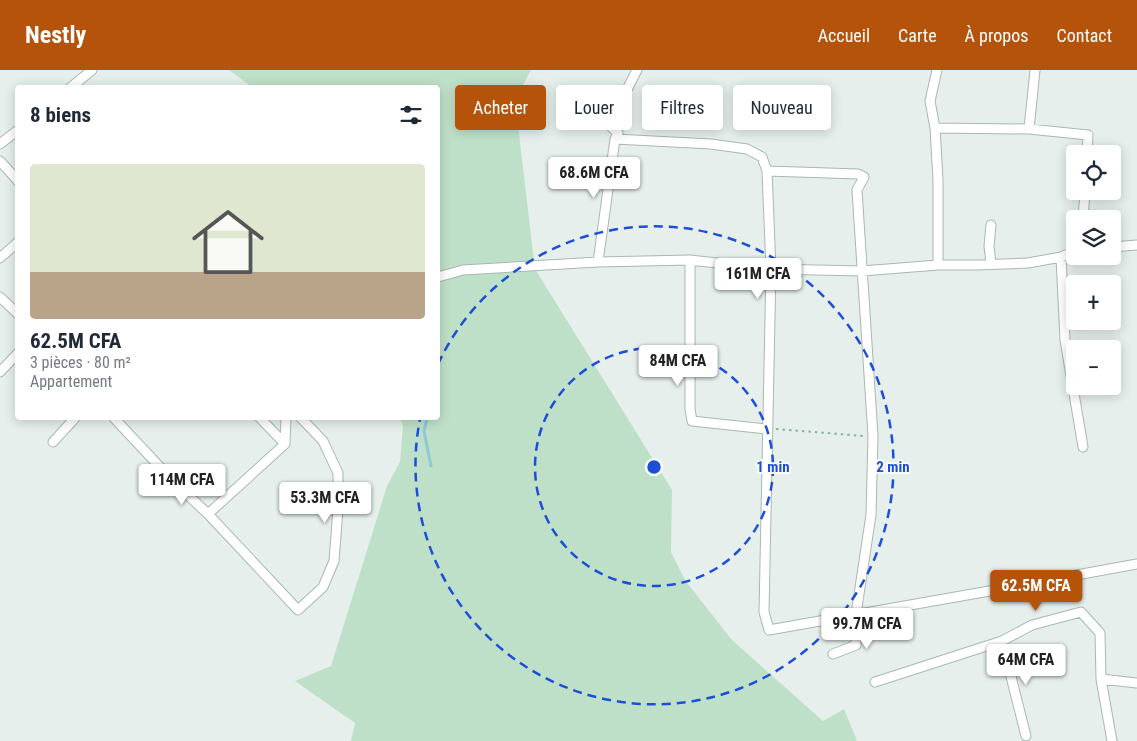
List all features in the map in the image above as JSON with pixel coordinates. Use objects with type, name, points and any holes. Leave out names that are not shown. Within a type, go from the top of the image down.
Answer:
[{"type":"street","points":[[74,85],[92,70]]},
{"type":"street","points":[[598,262],[615,139],[618,134],[609,125],[637,70]]},
{"type":"street","points":[[937,70],[930,101],[938,180],[938,265]]},
{"type":"street","points":[[1029,128],[1036,70]]},
{"type":"street","points":[[934,128],[1029,128],[1088,135],[1087,145]]},
{"type":"street","points":[[0,144],[15,132]]},
{"type":"street","points":[[615,139],[711,144],[747,149],[762,156],[767,171],[770,269],[764,612],[769,630],[995,590]]},
{"type":"street","points":[[0,161],[15,178]]},
{"type":"street","points":[[767,171],[858,174],[864,178],[857,190],[874,436],[871,514],[856,614],[856,645],[832,654]]},
{"type":"street","points":[[991,225],[989,246],[991,264]]},
{"type":"street","points":[[0,258],[15,245]]},
{"type":"street","points":[[1121,246],[1137,245]]},
{"type":"street","points":[[440,276],[463,270],[598,262],[690,260],[770,269],[862,271],[938,265],[1028,263],[1066,255]]},
{"type":"street","points":[[1061,257],[1065,340],[1083,447]]},
{"type":"street","points":[[690,260],[690,410],[692,421],[766,429]]},
{"type":"street","points":[[0,297],[15,311]]},
{"type":"street","points":[[0,372],[15,356]]},
{"type":"street","points":[[53,442],[73,420]]},
{"type":"street","points":[[116,420],[298,610],[323,587],[334,561],[338,510],[338,473],[323,440],[303,420]]},
{"type":"street","points":[[262,420],[285,444]]},
{"type":"street","points":[[208,514],[285,444],[286,420]]},
{"type":"street","points":[[1022,584],[1137,564]]},
{"type":"street","points":[[874,682],[1002,641],[1032,625],[1081,612],[1100,633],[1101,679],[1112,741]]},
{"type":"street","points":[[1002,641],[1026,736]]},
{"type":"street","points":[[1101,679],[1137,683]]},
{"type":"path","points":[[766,429],[874,436]]},
{"type":"green space","points":[[229,70],[531,70],[523,85],[455,85],[455,130],[519,130],[535,269],[672,490],[671,552],[685,580],[731,639],[823,721],[844,709],[857,741],[351,741],[355,723],[295,681],[331,666],[387,486],[400,462],[403,426],[401,420],[440,420],[440,85],[249,85]]},
{"type":"waterway","points":[[427,420],[424,431],[431,466]]}]
